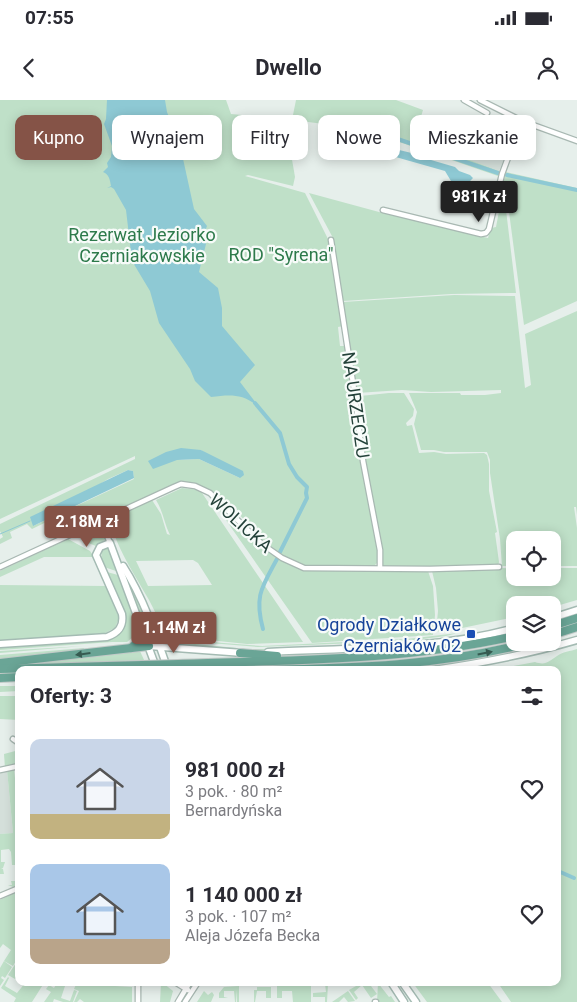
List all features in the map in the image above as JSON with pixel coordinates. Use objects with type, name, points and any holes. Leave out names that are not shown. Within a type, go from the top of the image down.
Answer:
[{"type":"main road","points":[[0,644],[107,637],[117,632],[123,623],[122,614],[96,554],[100,547],[110,543],[137,591],[167,666]]},
{"type":"main road","points":[[117,556],[156,666]]},
{"type":"main road","points":[[561,615],[577,610]]},
{"type":"main road","points":[[561,623],[577,618]]},
{"type":"main road","points":[[561,632],[577,627]]},
{"type":"main road","points":[[125,649],[136,645],[142,629]]},
{"type":"main road","points":[[240,653],[417,645],[470,638],[506,630]]},
{"type":"main road","points":[[561,636],[577,632]]},
{"type":"main road","points":[[107,666],[417,653],[456,648],[506,638]]},
{"type":"main road","points":[[460,666],[495,661],[577,640]]},
{"type":"main road","points":[[0,663],[125,649],[148,643],[160,646],[309,659]]},
{"type":"main road","points":[[366,666],[417,663],[506,648]]},
{"type":"main road","points":[[0,669],[15,669]]},
{"type":"main road","points":[[394,986],[404,1002]]},
{"type":"main road","points":[[405,986],[416,1002]]},
{"type":"street","points":[[464,100],[487,112]]},
{"type":"street","points":[[480,100],[522,121],[577,142]]},
{"type":"street","points":[[383,210],[481,234],[486,233],[489,229],[507,160]]},
{"type":"street","name":"NA URZECZU","points":[[331,240],[356,396],[363,461],[380,550],[380,568]]},
{"type":"street","name":"WOLICKA","points":[[0,567],[174,486],[188,484],[210,493],[262,544],[282,558],[310,569],[499,568]]},
{"type":"street","points":[[101,521],[110,543]]},
{"type":"street","points":[[0,770],[15,767]]},
{"type":"street","points":[[0,896],[15,890]]},
{"type":"street","points":[[138,986],[138,1002]]},
{"type":"street","points":[[181,986],[191,992]]},
{"type":"street","points":[[178,1002],[188,986]]},
{"type":"street","points":[[185,1002],[195,986]]},
{"type":"shaded area","points":[[469,160],[503,160],[499,171]]},
{"type":"shaded area","points":[[7,770],[13,833],[0,834],[0,771]]},
{"type":"green space","points":[[0,100],[226,100],[231,114],[242,115],[232,115],[232,160],[292,160],[295,177],[293,186],[248,175],[245,176],[305,193],[330,243],[343,326],[338,327],[340,346],[345,346],[356,439],[377,544],[378,562],[374,566],[305,567],[277,554],[254,534],[257,532],[223,499],[194,483],[183,482],[109,515],[108,513],[76,527],[69,511],[32,529],[27,524],[10,532],[12,538],[0,544],[0,539],[3,537],[0,531],[0,524],[135,459],[135,456],[0,519]],"holes":[[[201,450],[240,478],[199,459],[177,460]],[[128,470],[133,471],[134,479],[33,526],[108,479]]]},
{"type":"green space","points":[[296,100],[396,100],[423,110],[421,115],[410,115],[410,146],[400,142],[400,115],[318,115],[318,123],[308,122],[308,115],[293,115]]},
{"type":"green space","points":[[451,160],[470,160],[499,171],[498,176]]},
{"type":"green space","points":[[506,172],[577,188],[577,301],[524,325],[509,212],[506,210],[516,293],[451,294],[343,301],[333,238],[309,193],[488,238],[491,228],[496,227],[501,201],[499,200]]},
{"type":"green space","points":[[454,295],[515,296],[525,388],[531,385],[525,334],[577,311],[577,515],[576,507],[574,507],[577,528],[577,566],[561,566],[561,531],[506,531],[506,566],[502,566],[490,460],[487,452],[421,450],[414,424],[417,412],[409,393],[485,395],[501,393],[501,390],[431,392],[402,390],[357,393],[343,302]]},
{"type":"green space","points":[[404,393],[414,409],[413,416],[406,423],[407,426],[412,425],[419,453],[484,453],[487,455],[489,491],[497,532],[495,533],[498,566],[381,567],[358,398],[360,396]]},
{"type":"green space","points":[[182,488],[200,490],[303,642],[247,644],[180,637],[180,629],[163,628],[120,548],[112,527],[111,518],[152,500],[161,514],[167,534],[170,535],[156,500]],"holes":[[[193,560],[198,563],[212,585],[148,586],[136,561]]]},
{"type":"green space","points":[[207,493],[268,550],[299,567],[312,571],[428,571],[433,586],[435,615],[433,635],[312,643]]},
{"type":"green space","points":[[96,526],[102,529],[106,539],[96,546],[83,541],[80,537],[81,533]]},
{"type":"green space","points":[[68,539],[90,551],[94,557],[44,557],[0,577],[0,571]]},
{"type":"green space","points":[[110,549],[119,572],[104,567],[101,560],[102,551]]},
{"type":"green space","points":[[506,568],[506,586],[561,586],[561,568],[577,568],[577,600],[561,605],[561,596],[506,596],[506,619],[443,632],[436,631],[438,611],[432,571]]},
{"type":"green space","points":[[124,571],[136,592],[153,636],[150,637]]},
{"type":"green space","points":[[107,572],[118,575],[123,581],[138,632],[137,637],[133,637],[127,642],[0,650],[0,645],[117,635],[122,628],[124,613]]},
{"type":"green space","points":[[0,585],[106,586],[119,618],[115,628],[105,633],[0,641]]},
{"type":"green space","points":[[458,633],[407,641],[258,647],[185,641],[262,646],[407,639]]},
{"type":"green space","points":[[459,637],[421,643],[266,651],[185,644],[263,649],[407,642]]},
{"type":"green space","points":[[83,646],[0,653],[0,651]]},
{"type":"green space","points":[[84,648],[84,650],[0,660],[0,655]]},
{"type":"green space","points":[[577,649],[577,1002],[511,1002],[500,986],[561,986],[561,666],[514,666],[535,662],[545,663],[561,654]]},
{"type":"green space","points":[[140,651],[144,660],[9,665]]},
{"type":"green space","points":[[0,686],[15,686],[15,691],[0,692]]},
{"type":"green space","points":[[0,696],[15,696],[15,720],[0,719]]},
{"type":"green space","points":[[15,751],[15,764],[5,768],[4,754]]},
{"type":"green space","points":[[14,768],[15,778],[15,865],[12,865],[9,849],[1,850],[1,862],[5,862],[3,868],[1,868],[4,874],[0,874],[0,834],[13,833],[7,770]]},
{"type":"green space","points":[[11,881],[15,881],[15,886],[8,885],[12,885]]},
{"type":"green space","points":[[15,893],[15,962],[13,966],[4,961],[11,950],[3,944],[0,948],[0,900]]},
{"type":"green space","points":[[4,961],[12,967],[5,978],[2,976],[1,978],[4,980],[0,986],[0,968]]},
{"type":"green space","points":[[15,964],[15,979],[8,975]]},
{"type":"green space","points":[[8,977],[5,986],[17,993],[23,986],[42,986],[32,1002],[14,1002],[16,998],[1,988]]},
{"type":"green space","points":[[48,986],[54,988],[55,986],[65,986],[61,998],[70,1001],[74,990],[77,991],[73,1002],[63,1002],[54,999],[53,1002],[44,1002],[51,992],[46,989]]},
{"type":"green space","points":[[75,986],[132,987],[132,1002],[84,1002],[80,999],[74,1002],[79,991],[74,989]]},
{"type":"green space","points":[[161,986],[167,986],[173,991],[170,1002],[160,1002]]},
{"type":"green space","points":[[239,986],[239,1002],[237,1002],[237,990],[236,1002],[234,991],[224,991],[224,997],[228,998],[219,998],[219,993],[224,987]]},
{"type":"green space","points":[[277,986],[311,986],[311,1002],[293,1002],[292,991],[282,991],[282,998],[277,998]]},
{"type":"green space","points":[[325,986],[328,986],[327,1002],[325,1002],[325,997],[313,997],[313,993],[326,992]]},
{"type":"green space","points":[[356,986],[361,986],[354,992],[358,998],[356,1000],[349,990]]},
{"type":"green space","points":[[363,986],[371,986],[377,994],[371,998]]},
{"type":"green space","points":[[378,986],[380,986],[395,1002],[377,1002]]},
{"type":"green space","points":[[415,986],[490,986],[502,1002],[427,1002]]},
{"type":"green space","points":[[257,987],[271,987],[271,998],[266,998],[266,991],[257,991],[254,1002],[254,990],[257,990]]},
{"type":"green space","points":[[204,991],[208,995],[212,992],[214,995],[211,1002],[197,1002]]},
{"type":"green space","points":[[348,991],[355,1001],[348,1002],[344,997],[339,1002],[332,1002]]},
{"type":"water","points":[[107,100],[165,100],[168,115],[112,115],[112,146],[104,124]]},
{"type":"water","points":[[112,146],[112,160],[183,160],[194,209],[207,226],[204,234],[206,244],[199,272],[218,288],[222,308],[222,326],[255,365],[240,382],[259,407],[241,397],[211,397],[195,381],[190,369],[159,323],[150,291],[132,261],[126,210],[114,189],[111,187],[107,188],[111,186],[110,182],[108,176],[103,172],[108,167],[107,163],[111,157]]},
{"type":"water","points":[[400,150],[410,153],[410,160],[431,160],[455,167],[473,178],[466,185],[451,181],[445,171],[400,158]]},
{"type":"water","points":[[181,448],[201,450],[243,471],[244,475],[240,478],[199,459],[177,460],[153,469],[148,461],[166,452]]},
{"type":"water","points":[[128,470],[133,471],[134,478],[33,526],[30,517]]},
{"type":"waterway","points":[[400,140],[498,173]]},
{"type":"waterway","points":[[507,175],[577,190]]},
{"type":"waterway","points":[[255,403],[280,433],[289,464],[297,477],[307,487],[307,498],[280,552]]},
{"type":"waterway","points":[[0,534],[30,521]]},
{"type":"waterway","points":[[263,629],[259,608],[261,592],[277,559]]},
{"type":"waterway","points":[[561,872],[574,878]]},
{"type":"place","name":"Ogrody Działkowe Czerniaków 02","points":[[471,634]]},
{"type":"park label","name":"Rezerwat Jeziorko Czerniakowskie","points":[[142,244]]},
{"type":"park label","name":"ROD \"Syrena\"","points":[[281,254]]}]
